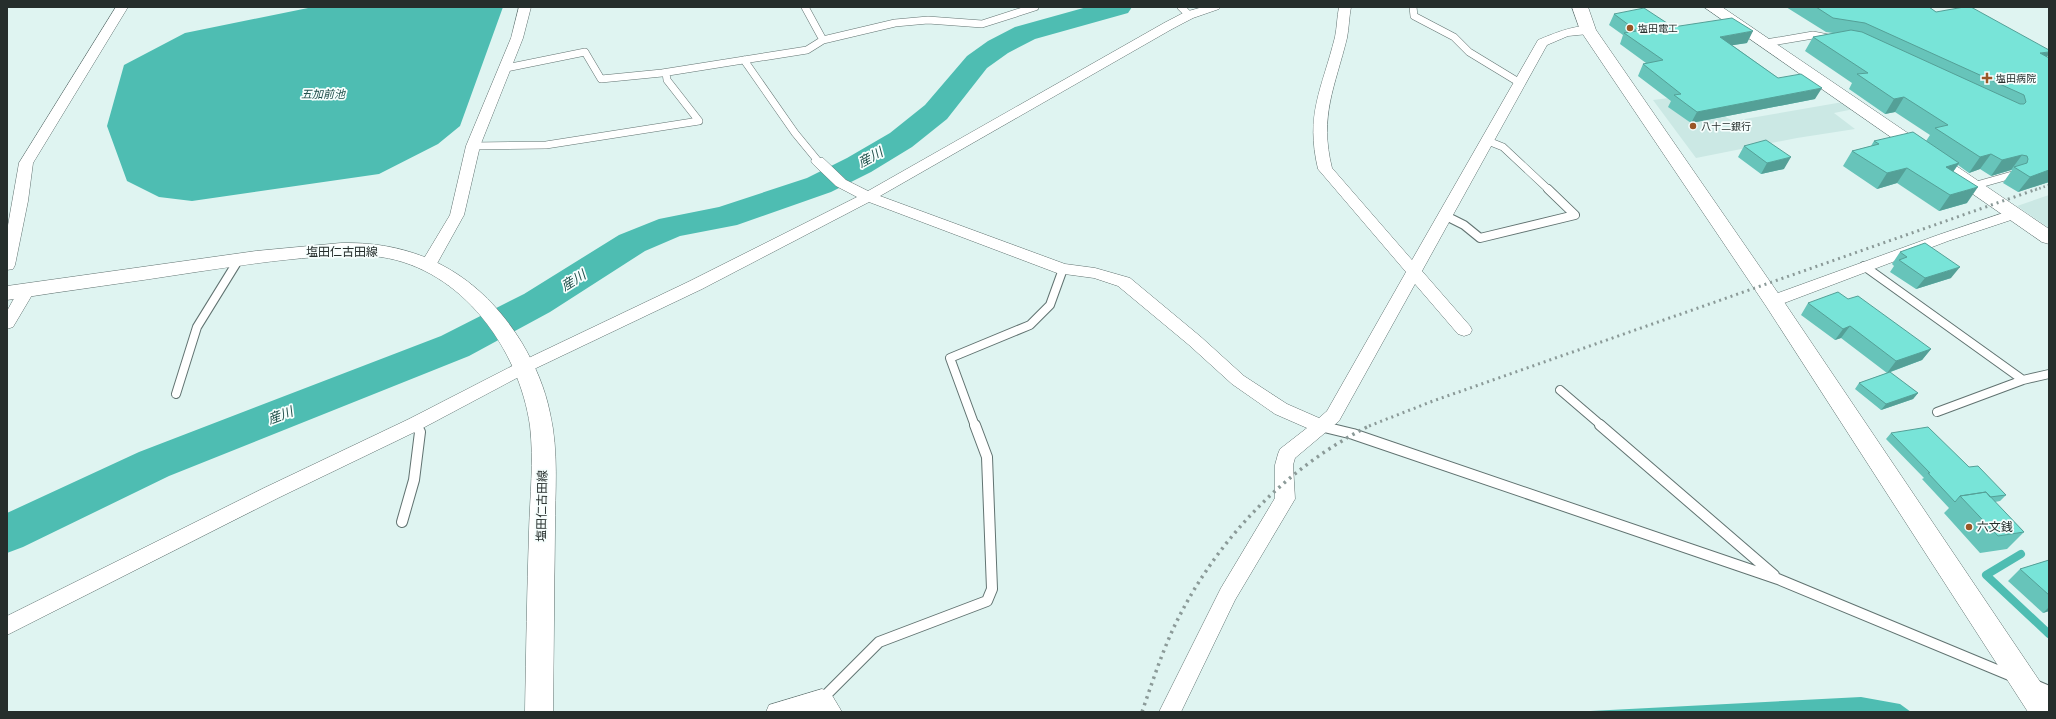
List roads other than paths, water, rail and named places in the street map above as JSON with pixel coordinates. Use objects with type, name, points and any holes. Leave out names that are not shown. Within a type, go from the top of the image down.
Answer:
[{"type":"street","points":[[7,266],[14,203],[26,163],[122,7]]},
{"type":"street","points":[[428,266],[457,215],[473,146],[506,68],[517,38],[525,7]]},
{"type":"street","points":[[7,626],[271,493],[415,424],[524,367],[696,285],[868,197],[1185,11],[1215,7]]},
{"type":"street","points":[[1344,7],[1341,36],[1320,111],[1319,149],[1325,169],[1414,274],[1464,330]]},
{"type":"street","points":[[1580,7],[1588,30],[1773,300],[2044,712]]},
{"type":"street","points":[[1712,7],[2049,238]]},
{"type":"street","points":[[1170,712],[1228,594],[1285,499],[1284,465],[1287,454],[1333,416],[1414,274],[1542,43],[1565,33],[1588,30]]},
{"type":"street","points":[[818,161],[841,183],[868,197],[1063,269],[1095,273],[1124,282],[1196,341],[1238,380],[1281,409],[1320,426]]},
{"type":"street","points":[[1773,300],[1864,266],[2015,214]]},
{"type":"street","name":"塩田仁古田線","points":[[7,293],[292,252],[343,249],[380,251],[407,257],[428,266],[460,285],[496,320],[510,342],[524,367],[540,414],[543,459],[539,712]]},
{"type":"street","points":[[7,323],[22,301],[27,290]]},
{"type":"street","points":[[777,712],[826,706]]},
{"type":"lane","points":[[805,7],[823,40]]},
{"type":"lane","points":[[506,68],[584,52],[601,79],[666,73],[807,50],[823,40],[895,23],[928,20],[982,24],[1035,7]]},
{"type":"lane","points":[[1414,7],[1414,16],[1454,37],[1469,52],[1520,83]]},
{"type":"lane","points":[[1766,43],[1813,36],[1834,38]]},
{"type":"lane","points":[[744,60],[795,133],[818,161]]},
{"type":"lane","points":[[473,146],[546,145],[698,121],[667,80],[666,73]]},
{"type":"lane","points":[[1446,216],[1464,225],[1480,238],[1575,215],[1503,147],[1488,141]]},
{"type":"lane","points":[[1974,186],[2012,175]]},
{"type":"lane","points":[[176,394],[196,327],[239,259]]},
{"type":"lane","points":[[1864,266],[2023,380]]},
{"type":"lane","points":[[826,706],[879,642],[987,601],[992,589],[988,457],[950,358],[1030,325],[1050,304],[1063,269]]},
{"type":"lane","points":[[1937,412],[2023,380],[2049,374]]},
{"type":"lane","points":[[1560,390],[1778,579]]},
{"type":"lane","points":[[402,522],[414,480],[420,432],[415,424]]},
{"type":"lane","points":[[1320,426],[1353,434],[1778,579],[2049,691]]},
{"type":"water","name":"五加前池","points":[[313,7],[503,7],[460,126],[438,144],[379,174],[192,201],[159,197],[127,181],[107,126],[124,65],[185,33]]},
{"type":"water","points":[[1861,697],[1900,704],[1911,712],[1571,712]]},
{"type":"waterway","name":"産川","points":[[7,534],[154,464],[455,346],[537,303],[632,243],[671,227],[725,217],[819,185],[859,165],[901,140],[936,112],[977,62],[998,47],[1025,33],[1118,7]]},
{"type":"waterway","points":[[2021,554],[1986,575],[2049,634]]},
{"type":"railway","points":[[2035,190],[2049,185]]},
{"type":"railway","points":[[1370,426],[1433,401],[2037,189]]},
{"type":"railway","points":[[1142,712],[1174,627],[1191,595],[1210,565],[1232,536],[1282,485],[1310,462],[1340,442],[1370,426]]},
{"type":"place","name":"塩田電工","points":[[1630,28]]},
{"type":"place","name":"塩田病院","points":[[1987,78]]},
{"type":"place","name":"八十二銀行","points":[[1693,126]]},
{"type":"place","name":"六文銭","points":[[1969,527]]}]
